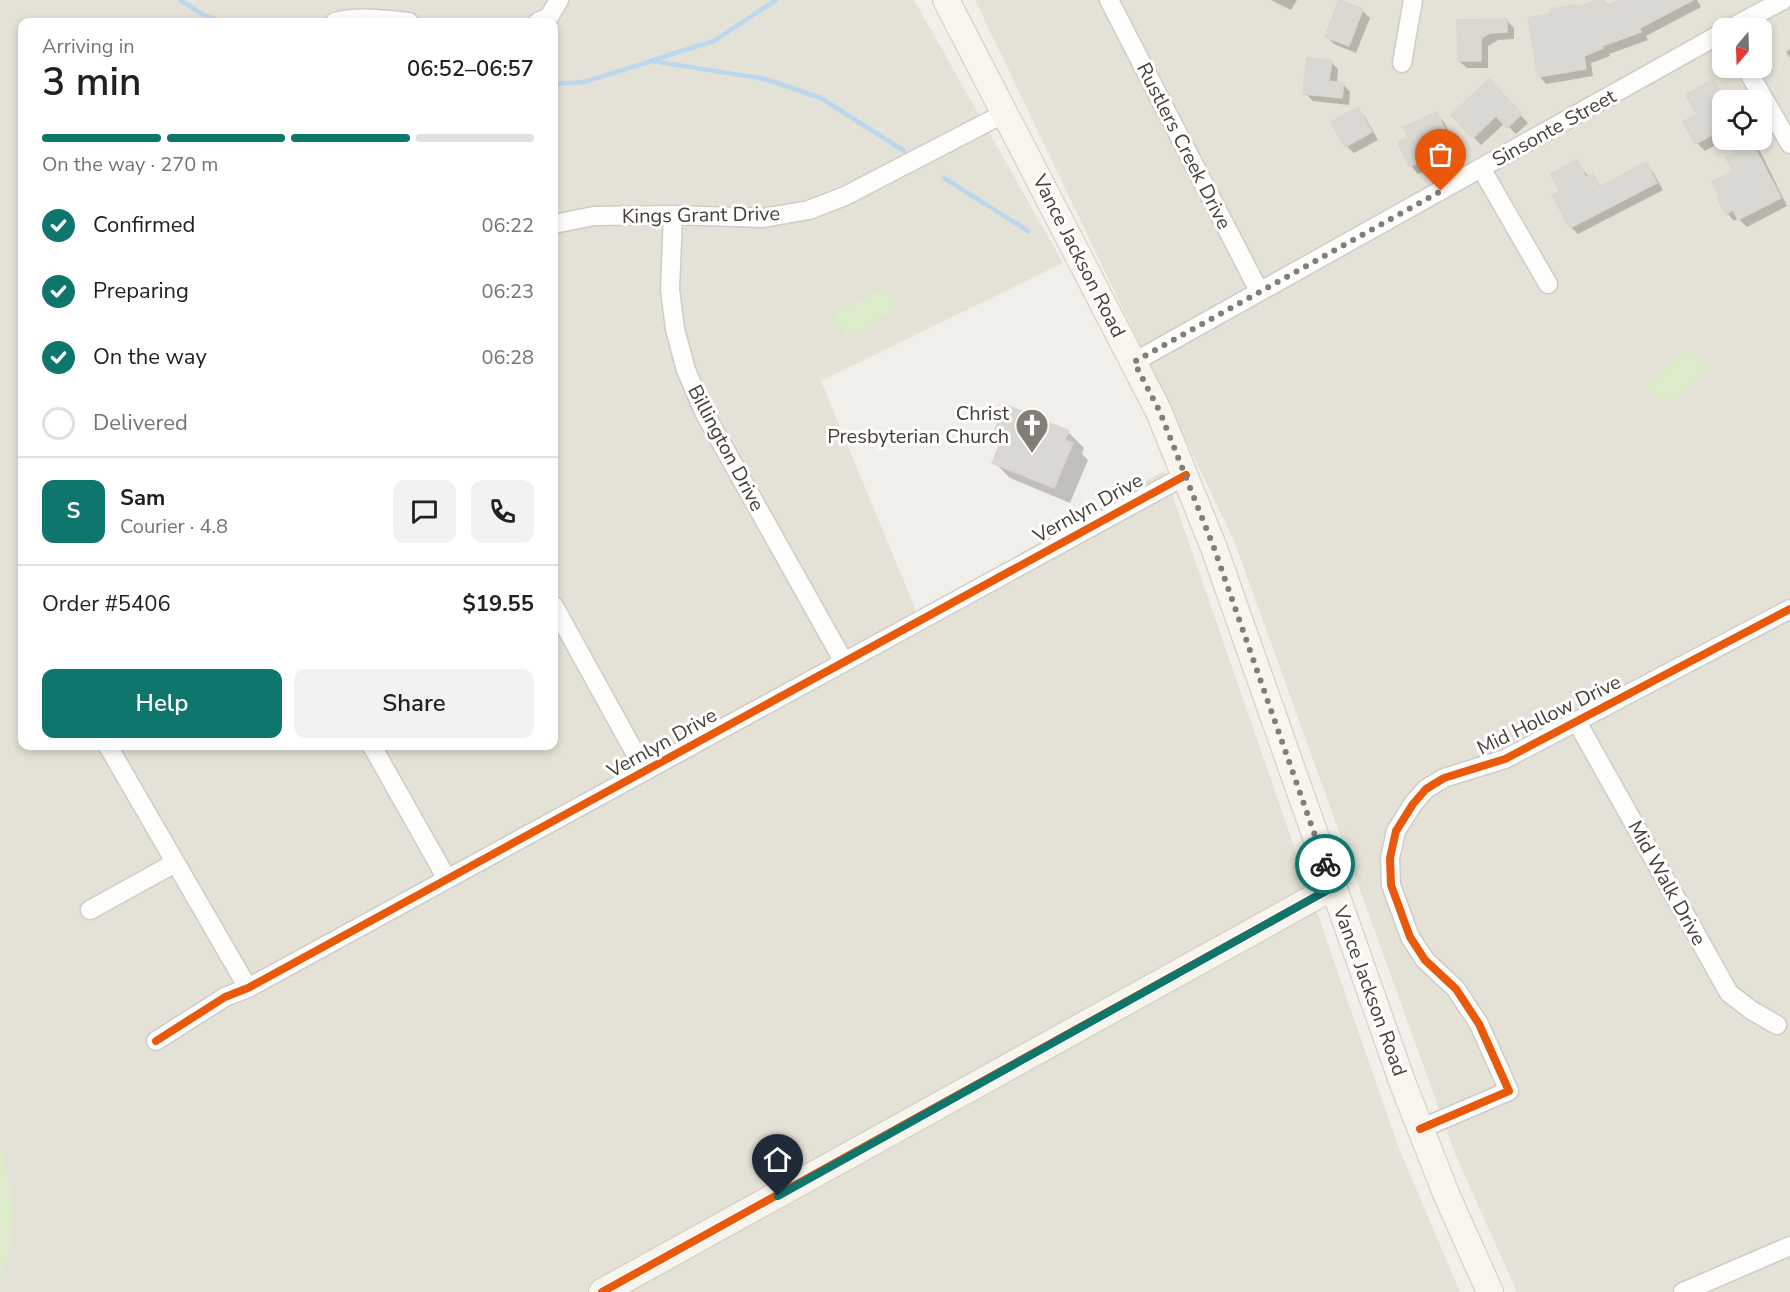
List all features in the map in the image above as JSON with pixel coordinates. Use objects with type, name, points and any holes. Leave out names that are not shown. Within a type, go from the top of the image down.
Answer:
[{"type":"main road","name":"Vance Jackson Road","points":[[946,0],[1160,412],[1214,548],[1420,1129],[1490,1292]]},
{"type":"main road","points":[[602,1292],[1333,887]]},
{"type":"street","points":[[547,18],[560,0]]},
{"type":"street","name":"Rustlers Creek Drive","points":[[1109,0],[1259,291]]},
{"type":"street","points":[[1402,63],[1413,0]]},
{"type":"street","points":[[1750,18],[1783,0]]},
{"type":"street","name":"Sinsonte Street","points":[[1134,362],[1712,39]]},
{"type":"street","points":[[1752,78],[1790,144]]},
{"type":"street","name":"Kings Grant Drive","points":[[558,223],[594,216],[673,215],[763,218],[809,210],[845,196],[1005,113]]},
{"type":"street","points":[[1481,168],[1548,284]]},
{"type":"street","name":"Billington Drive","points":[[673,215],[670,290],[675,329],[686,370],[705,414],[843,662]]},
{"type":"street","name":"Vernlyn Drive","points":[[156,1041],[225,997],[248,988],[1186,475]]},
{"type":"street","points":[[558,613],[645,771]]},
{"type":"street","name":"Mid Hollow Drive","points":[[1420,1129],[1509,1091],[1473,1015],[1456,989],[1425,960],[1410,938],[1391,885],[1390,858],[1396,831],[1413,804],[1426,789],[1444,778],[1505,759],[1788,616]]},
{"type":"street","name":"Mid Walk Drive","points":[[1577,722],[1729,993],[1777,1026]]},
{"type":"street","points":[[110,750],[248,988]]},
{"type":"street","points":[[374,750],[447,879]]},
{"type":"street","points":[[90,910],[175,863]]},
{"type":"street","points":[[1683,1292],[1790,1246]]},
{"type":"shaded area","points":[[0,0],[914,0],[1063,263],[821,381],[917,613],[1164,471],[1398,1146],[1460,1292],[0,1292],[0,1278],[10,1246],[12,1199],[0,1147]]},
{"type":"shaded area","points":[[975,0],[1790,0],[1790,1292],[1517,1292],[1456,1156],[1235,543]]},
{"type":"green space","points":[[883,287],[896,310],[847,339],[833,315]]},
{"type":"green space","points":[[1691,348],[1708,369],[1664,406],[1646,385]]},
{"type":"green space","points":[[0,1147],[12,1199],[10,1246],[0,1278]]},
{"type":"building","points":[[1339,0],[1363,9],[1349,46],[1325,37]]},
{"type":"building","points":[[1604,0],[1606,6],[1621,0],[1693,0],[1640,28],[1641,32],[1602,46],[1603,48],[1584,56],[1586,69],[1538,77],[1528,18],[1552,14],[1551,9],[1576,5],[1576,8]]},
{"type":"building","points":[[1507,19],[1507,32],[1490,33],[1481,38],[1481,61],[1458,61],[1457,20]]},
{"type":"building","points":[[1307,58],[1332,60],[1329,81],[1344,83],[1342,98],[1303,94]]},
{"type":"building","points":[[1489,79],[1522,114],[1507,128],[1496,116],[1473,138],[1451,115]]},
{"type":"building","points":[[1713,79],[1719,90],[1712,90],[1712,135],[1696,144],[1683,122],[1697,114],[1686,95]]},
{"type":"building","points":[[1358,107],[1372,132],[1345,147],[1331,122]]},
{"type":"building","points":[[1437,112],[1453,147],[1409,167],[1398,142],[1408,137],[1404,127]]},
{"type":"building","points":[[1734,150],[1756,150],[1781,198],[1738,220],[1733,210],[1726,214],[1712,182],[1733,171],[1726,158],[1736,153]]},
{"type":"building","points":[[1577,160],[1586,177],[1593,174],[1600,187],[1646,162],[1657,183],[1570,228],[1552,195],[1560,191],[1551,174]]},
{"type":"building","name":"Christ Presbyterian Church","points":[[1006,405],[1069,431],[1065,440],[1073,443],[1054,488],[992,463],[1000,444],[990,440]]},
{"type":"waterway","points":[[180,0],[212,18]]},
{"type":"waterway","points":[[653,60],[714,41],[776,0]]},
{"type":"waterway","points":[[558,84],[584,82],[652,61],[765,79],[821,98],[904,151]]},
{"type":"waterway","points":[[944,178],[1028,231]]},
{"type":"cycle path","points":[[156,1041],[225,997],[248,988],[1186,475]]},
{"type":"cycle path","points":[[1420,1129],[1509,1091],[1479,1024],[1456,989],[1425,960],[1410,937],[1391,885],[1390,858],[1396,831],[1413,804],[1426,789],[1444,778],[1505,759],[1790,609]]},
{"type":"cycle path","points":[[602,1292],[1333,887]]},
{"type":"way so far","points":[[1325,864],[1214,548],[1160,412],[1134,362],[1441,191]]},
{"type":"place","name":"Christ Presbyterian Church","points":[[1032,454]]},
{"type":"route","points":[[778,1196],[1333,887],[1325,864]]}]
